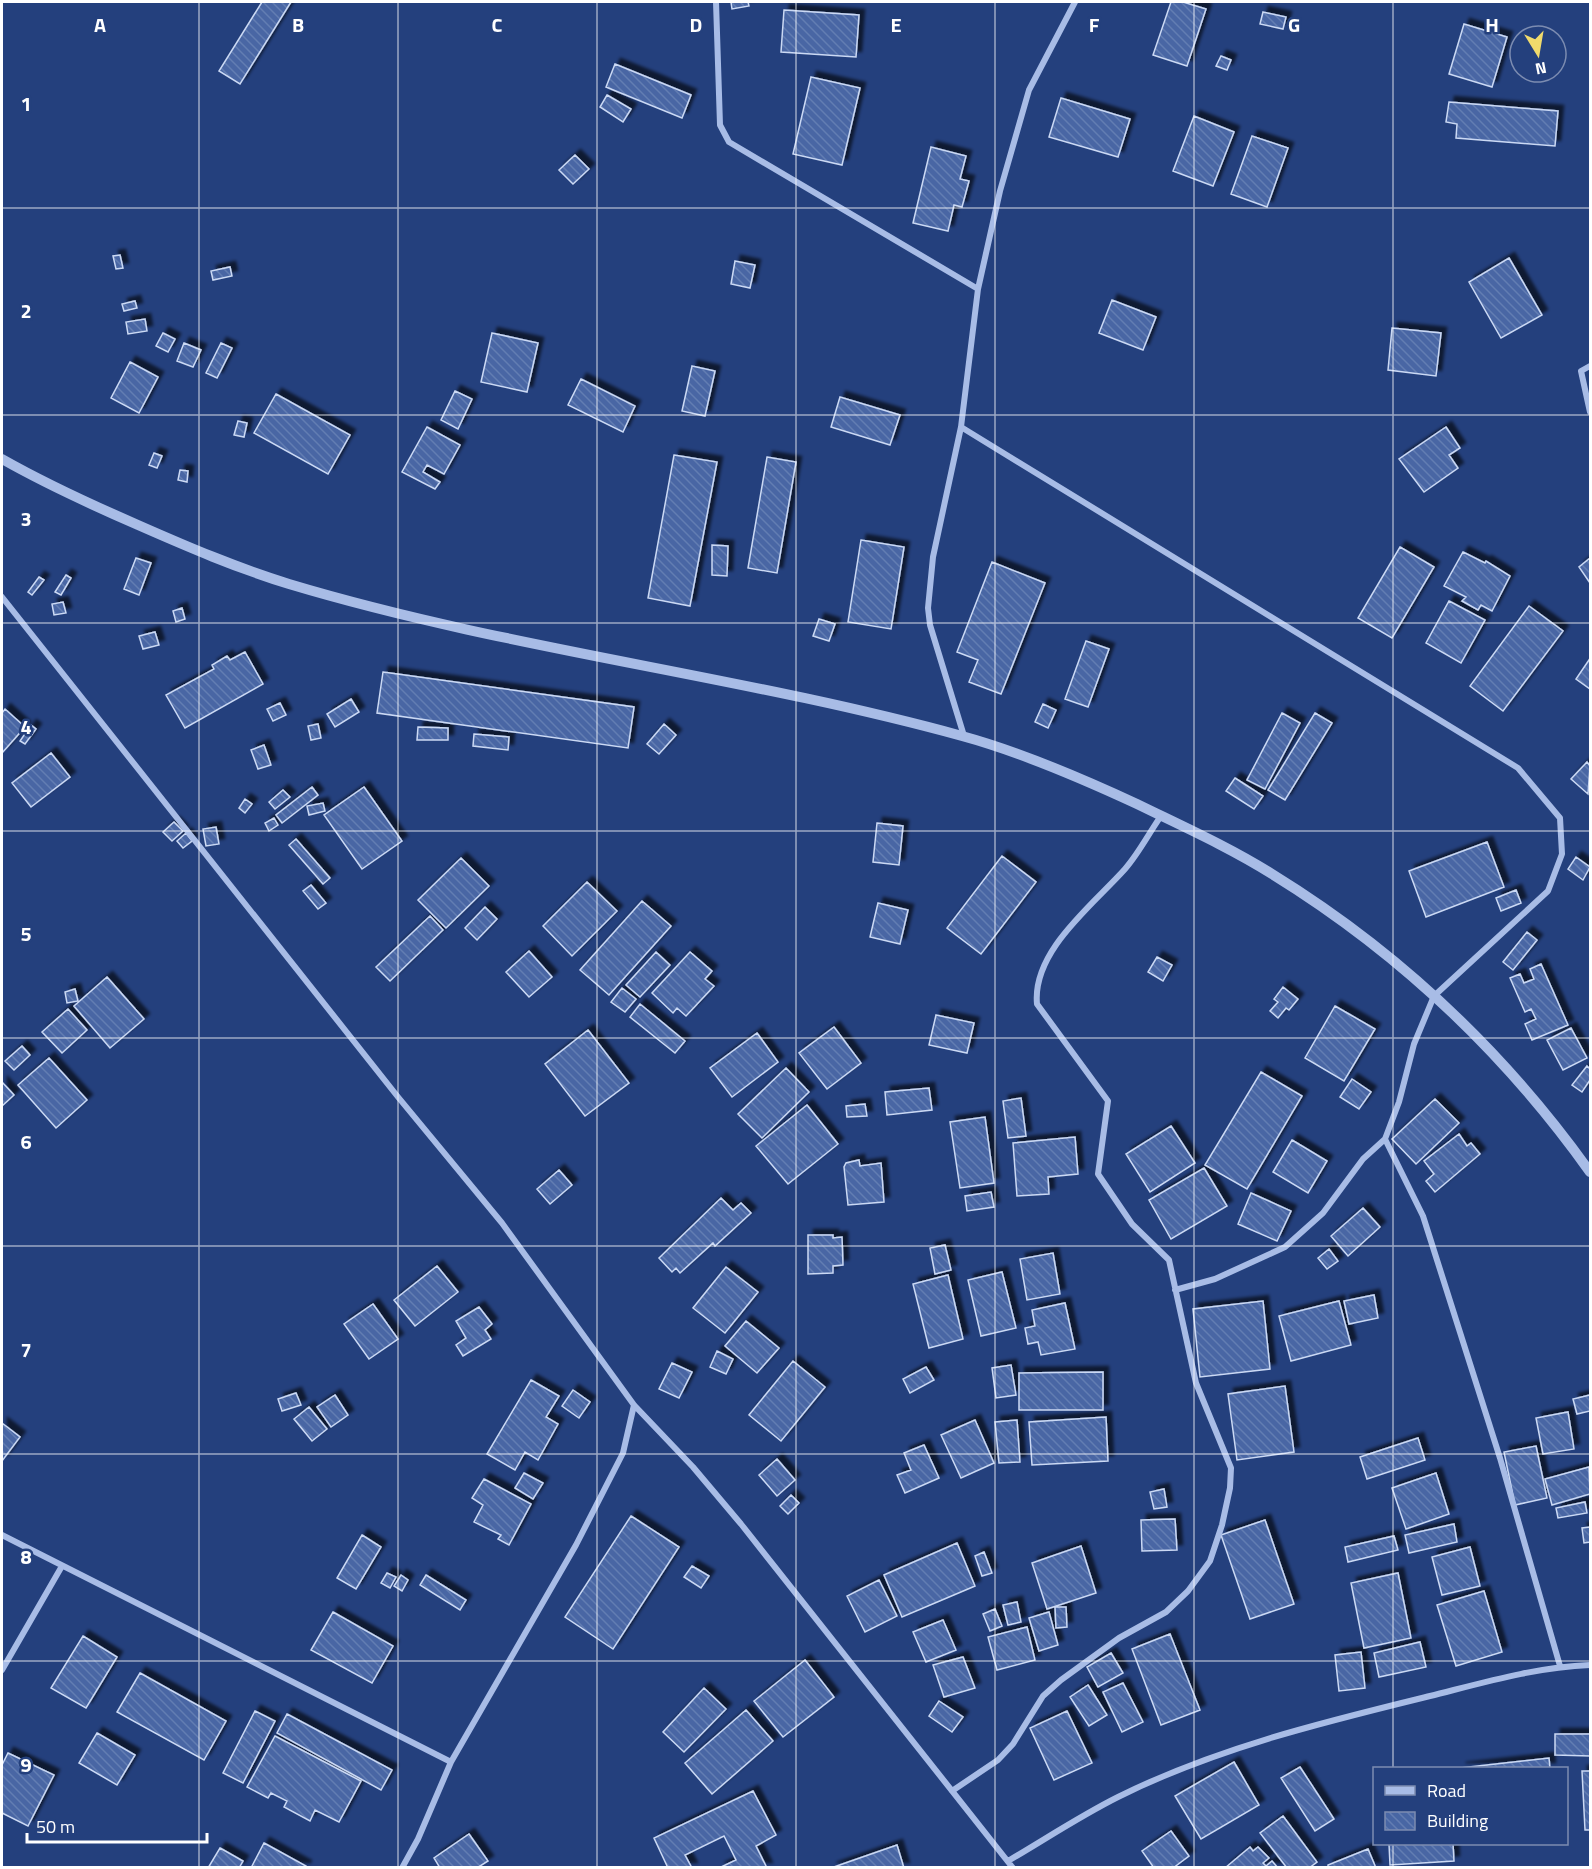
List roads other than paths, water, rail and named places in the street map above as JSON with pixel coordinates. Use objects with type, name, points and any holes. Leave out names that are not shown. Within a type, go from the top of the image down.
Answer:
[{"type":"street","points":[[716,2],[720,125],[729,142],[978,289]]},
{"type":"street","points":[[964,736],[930,625],[928,608],[933,557],[961,427],[978,289],[1000,191],[1029,90],[1075,2]]},
{"type":"street","points":[[1590,366],[1581,371],[1590,412]]},
{"type":"street","points":[[961,427],[1518,768],[1560,818],[1562,854],[1548,891],[1434,996],[1414,1044],[1399,1102],[1385,1138],[1363,1159],[1323,1213],[1285,1247],[1215,1279],[1175,1290]]},
{"type":"street","points":[[2,459],[54,488],[219,560],[289,584],[440,622],[964,736],[1093,783],[1271,873],[1375,946],[1467,1026],[1562,1133],[1590,1172]]},
{"type":"street","points":[[2,597],[398,1097],[502,1223],[634,1405],[693,1467],[741,1524],[1013,1868]]},
{"type":"street","points":[[952,1791],[998,1760],[1013,1744],[1043,1696],[1119,1638],[1166,1612],[1188,1591],[1210,1561],[1228,1497],[1231,1468],[1196,1383],[1169,1260],[1132,1224],[1098,1174],[1108,1101],[1036,1004],[1035,989],[1043,966],[1072,923],[1126,868],[1161,816]]},
{"type":"street","points":[[1385,1138],[1423,1216],[1500,1458],[1560,1666]]},
{"type":"street","points":[[402,1868],[418,1839],[451,1762],[576,1545],[623,1453],[634,1405]]},
{"type":"street","points":[[2,1535],[451,1762]]},
{"type":"street","points":[[2,1670],[62,1566]]},
{"type":"street","points":[[1008,1861],[1118,1797],[1217,1755],[1345,1717],[1560,1666],[1590,1665]]}]
